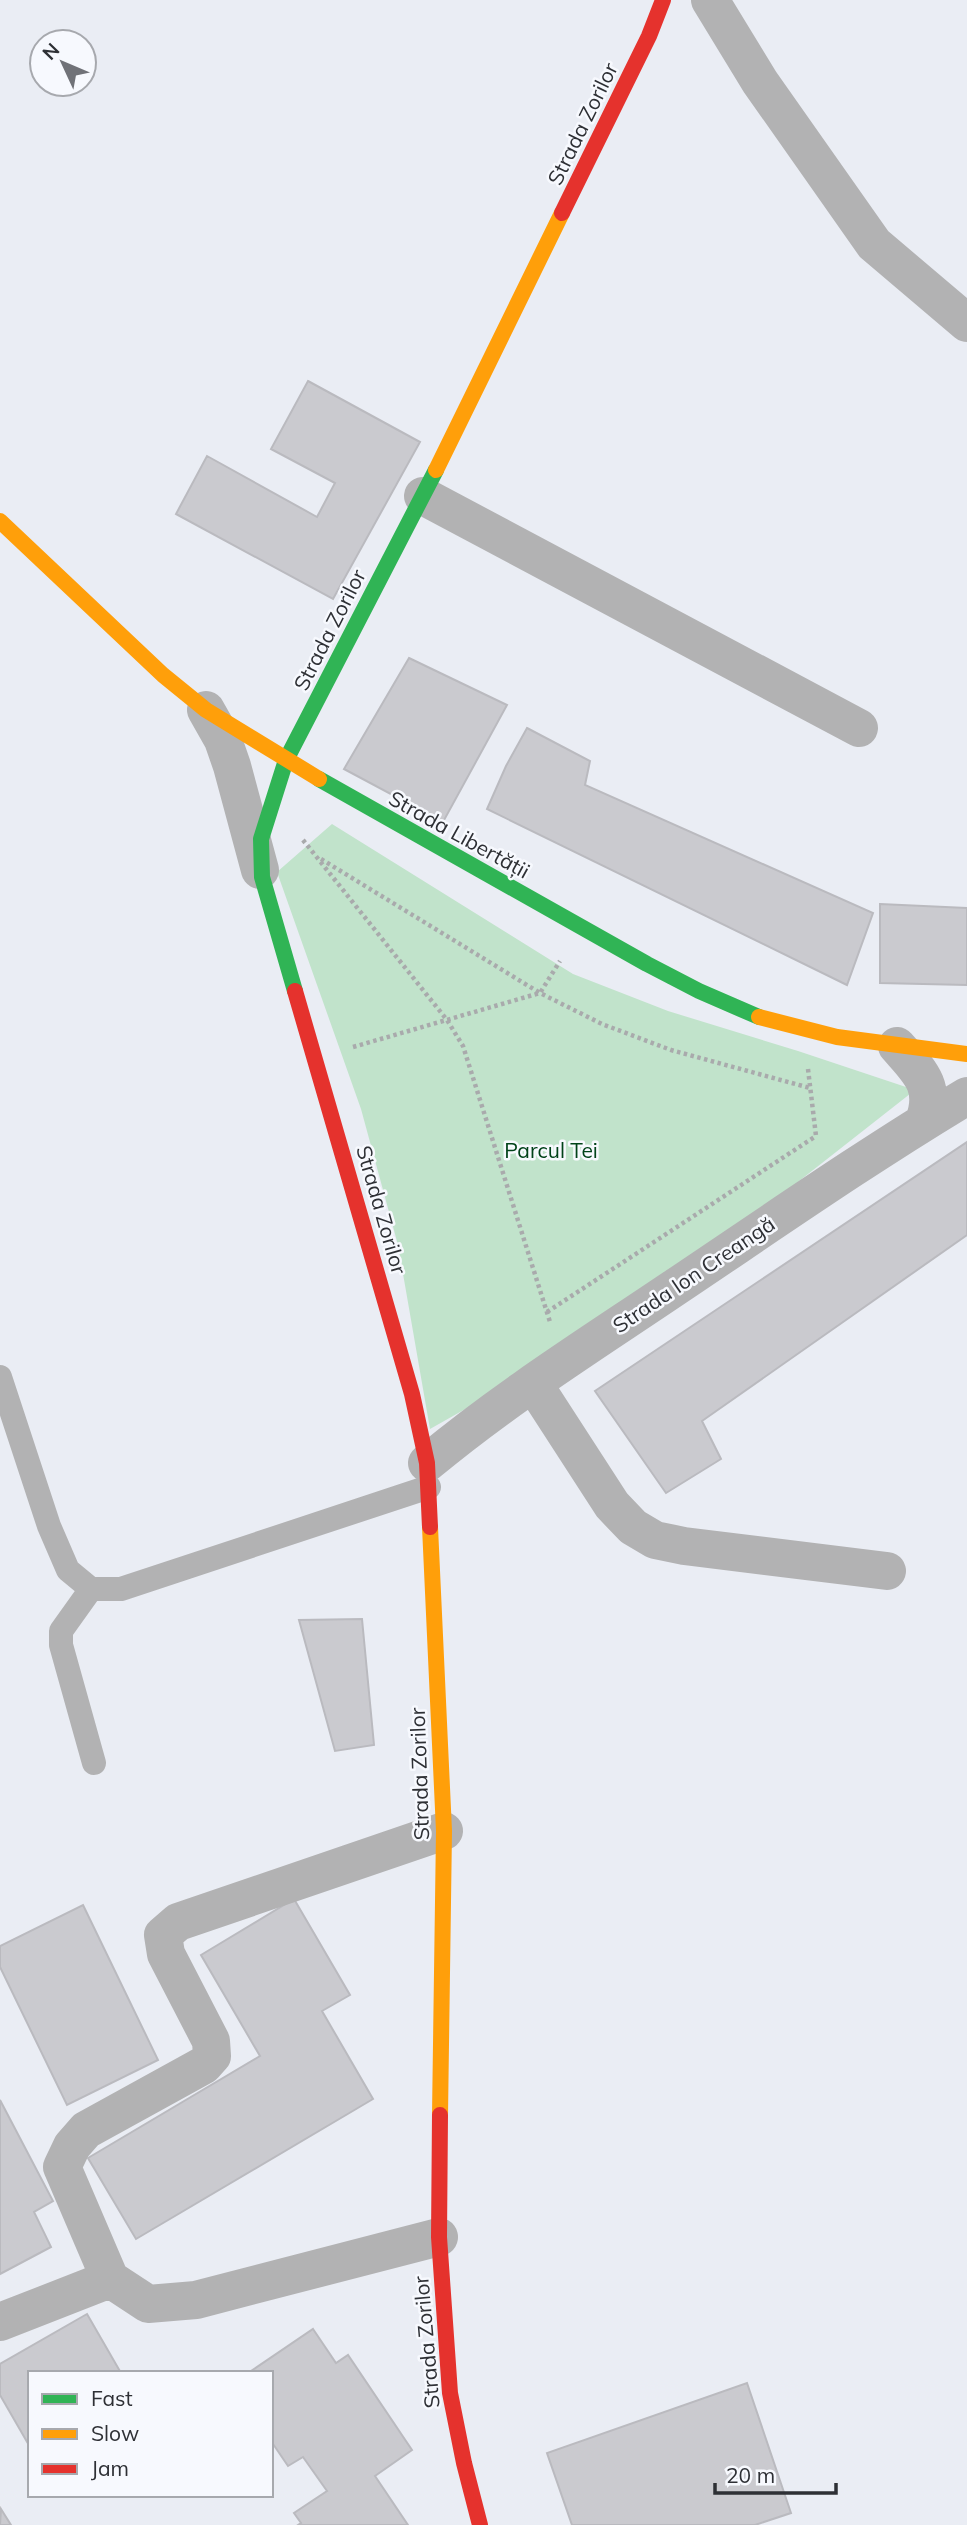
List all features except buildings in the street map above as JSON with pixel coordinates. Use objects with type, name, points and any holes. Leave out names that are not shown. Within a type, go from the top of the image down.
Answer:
[{"type":"street","name":"Strada Zorilor","points":[[480,2525],[450,2393],[439,2237],[444,1831],[428,1475],[409,1381],[262,877],[261,839],[286,760],[423,496],[643,49],[663,0]]},
{"type":"street","points":[[710,0],[760,82],[874,244],[967,323]]},
{"type":"street","points":[[423,496],[859,727]]},
{"type":"street","name":"Strada Libertății","points":[[0,521],[163,675],[206,710],[356,802],[582,928],[699,991],[759,1017],[837,1037],[967,1054]]},
{"type":"street","points":[[206,710],[223,740],[232,766],[262,877]]},
{"type":"street","points":[[897,1046],[915,1066],[930,1094],[924,1121]]},
{"type":"street","name":"Strada Ion Creangă","points":[[428,1475],[462,1434],[548,1373],[924,1121],[967,1096]]},
{"type":"street","points":[[548,1373],[612,1506],[633,1527],[655,1540],[684,1546],[887,1571]]},
{"type":"street","points":[[439,2237],[196,2300],[148,2304],[110,2278],[62,2167],[72,2146],[86,2130],[204,2065],[212,2056],[211,2041],[166,1954],[163,1935],[178,1922],[444,1831]]},
{"type":"street","points":[[0,2322],[110,2278]]},
{"type":"lane","points":[[0,1377],[49,1526],[68,1570],[91,1589],[121,1589],[428,1475]]},
{"type":"lane","points":[[91,1589],[61,1631],[61,1645],[94,1763]]},
{"type":"path","points":[[272,801],[447,1020],[463,1046],[547,1312],[548,1373]]},
{"type":"path","points":[[317,857],[540,993],[602,1024],[671,1050],[810,1088]]},
{"type":"path","points":[[315,1057],[540,993],[582,928]]},
{"type":"path","points":[[803,1029],[822,1189]]},
{"type":"path","points":[[547,1312],[816,1136]]},
{"type":"green space","name":"Parcul Tei","points":[[332,824],[573,974],[668,1011],[915,1090],[766,1207],[513,1382],[430,1429],[398,1245],[361,1109],[277,872]]},
{"type":"traffic: fast","points":[[295,991],[262,877],[261,839],[286,760],[436,470]]},
{"type":"traffic: fast","points":[[319,779],[647,964],[699,991],[759,1017]]},
{"type":"traffic: slow","points":[[436,470],[562,213]]},
{"type":"traffic: slow","points":[[0,521],[163,675],[206,710],[319,779]]},
{"type":"traffic: slow","points":[[759,1017],[837,1037],[967,1054]]},
{"type":"traffic: slow","points":[[430,1527],[444,1831],[440,2115]]},
{"type":"traffic: jam","points":[[562,213],[649,36],[663,0]]},
{"type":"traffic: jam","points":[[295,991],[412,1394],[427,1463],[430,1527]]},
{"type":"traffic: jam","points":[[440,2115],[439,2237],[450,2393],[480,2525]]}]
